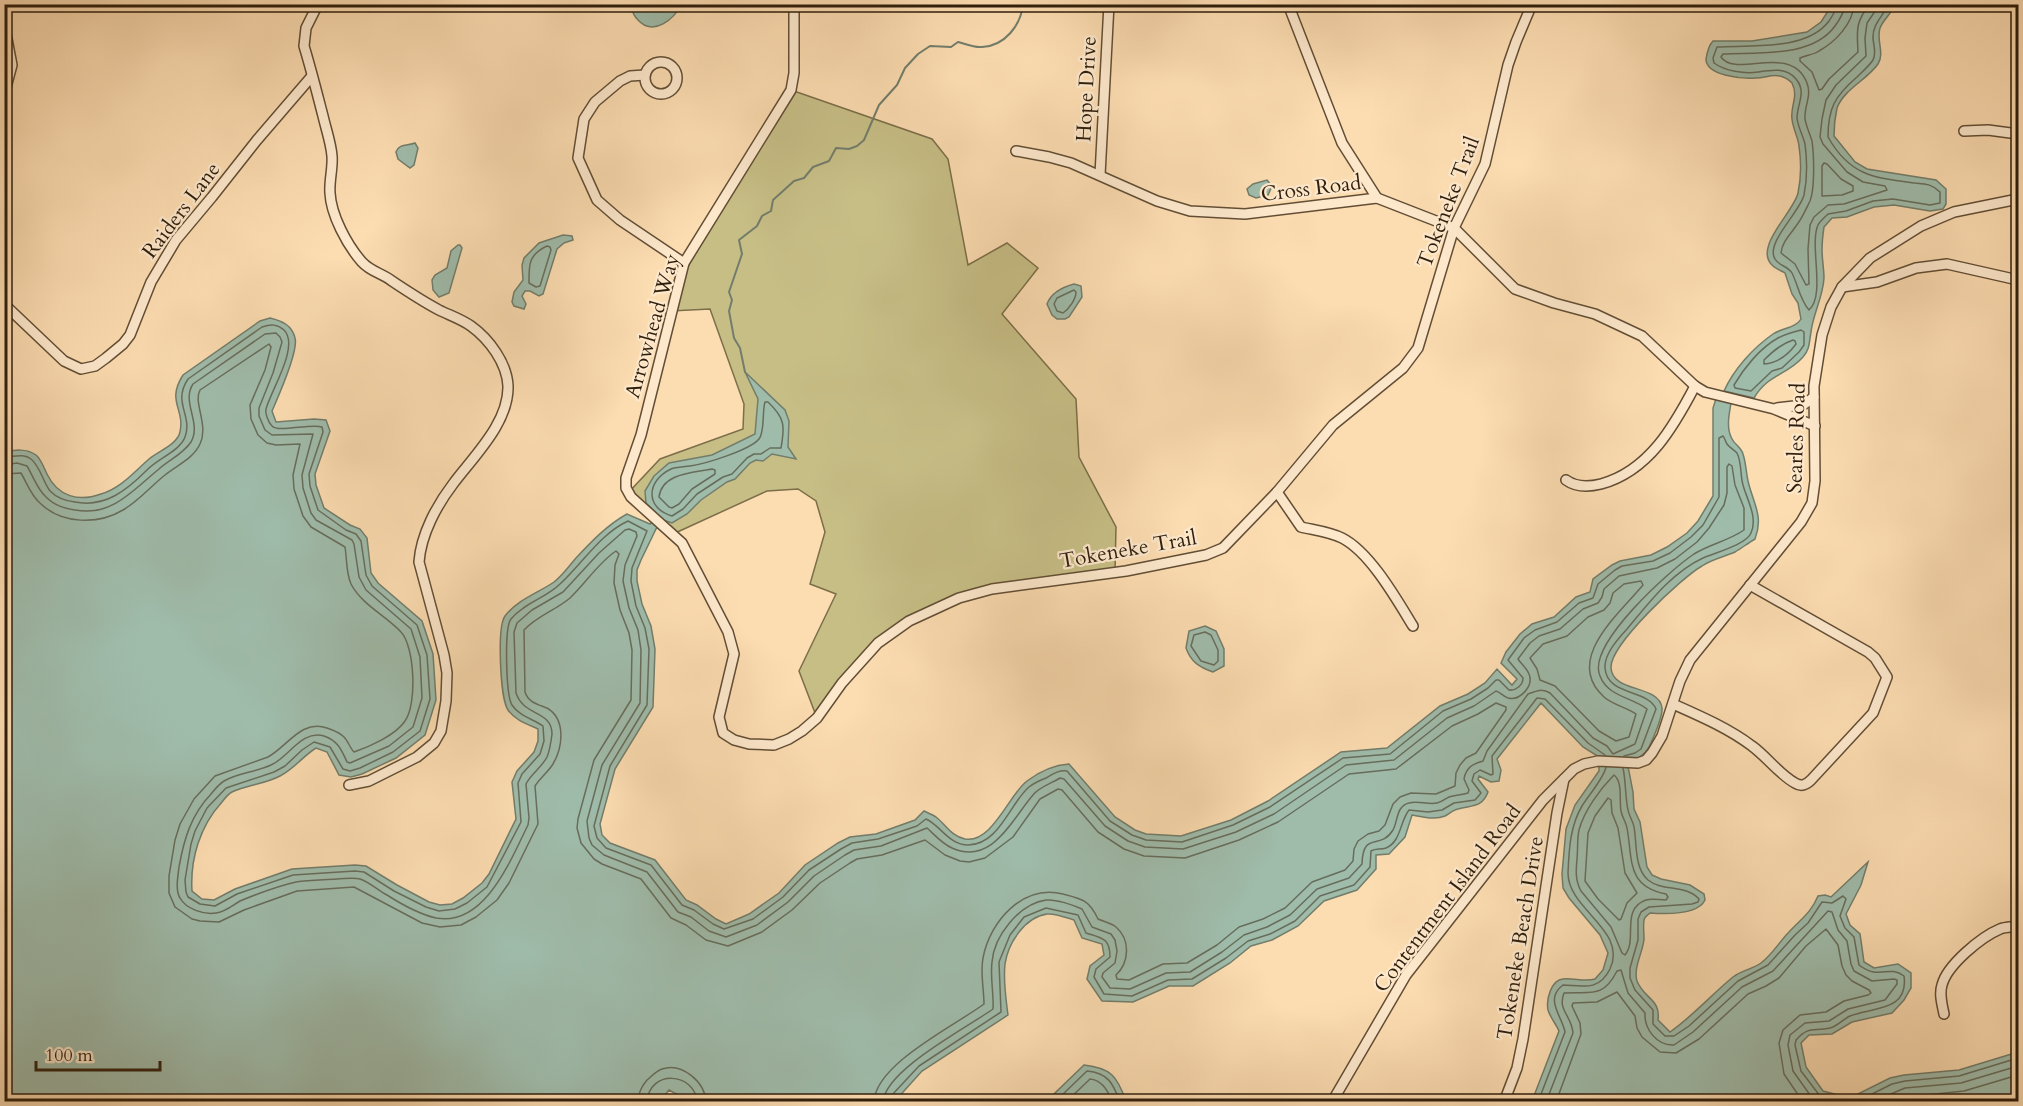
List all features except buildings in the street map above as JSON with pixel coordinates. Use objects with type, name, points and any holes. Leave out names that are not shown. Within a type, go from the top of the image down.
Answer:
[{"type":"street","points":[[4,11],[5,4]]},
{"type":"street","points":[[318,4],[306,28],[304,46],[332,157],[330,192],[333,213],[361,260],[372,271],[470,325],[485,337],[498,355],[508,385],[506,401],[496,425],[481,450],[441,501],[426,532],[420,552],[419,562],[447,673],[446,701],[441,731],[434,743],[417,757],[369,781],[349,785]]},
{"type":"street","name":"Arrowhead Way","points":[[661,525],[628,493],[626,478],[641,435],[684,263],[791,90],[794,74],[794,4]]},
{"type":"street","name":"Hope Drive","points":[[1100,175],[1109,4]]},
{"type":"street","points":[[1288,4],[1342,143],[1377,198]]},
{"type":"street","name":"Tokeneke Trail","points":[[661,525],[682,543],[728,632],[734,654],[719,717],[723,733],[734,740],[749,744],[774,745],[802,731],[817,718],[842,682],[878,643],[916,617],[959,597],[992,589],[1126,571],[1206,555],[1222,548],[1277,492],[1333,425],[1403,368],[1418,348],[1454,228],[1485,164],[1508,65],[1532,4]]},
{"type":"street","points":[[4,23],[12,64],[4,95]]},
{"type":"street","points":[[645,75],[630,76],[620,81],[596,102],[584,119],[578,158],[597,200],[620,220],[684,263]]},
{"type":"street","name":"Raiders Lane","points":[[4,304],[64,361],[81,369],[94,366],[106,358],[130,335],[151,282],[176,240],[256,140],[312,76]]},
{"type":"street","points":[[1964,131],[1988,130],[2019,134]]},
{"type":"street","name":"Cross Road","points":[[1016,151],[1049,157],[1190,212],[1245,214],[1377,198],[1454,228],[1515,289],[1595,314],[1642,336],[1695,386],[1705,392],[1774,409],[1815,426]]},
{"type":"street","name":"Searles Road","points":[[1590,762],[1638,763],[1649,757],[1659,744],[1680,681],[1690,660],[1802,522],[1812,503],[1815,482],[1814,386],[1822,335],[1831,307],[1842,286],[1870,258],[1921,226],[1954,212],[2019,199]]},
{"type":"street","points":[[1842,286],[1877,282],[1916,268],[1947,264],[1979,269],[2019,280]]},
{"type":"street","points":[[1566,480],[1573,485],[1591,486],[1605,483],[1647,459],[1681,413],[1695,386]]},
{"type":"street","name":"Cross Road","points":[[1774,409],[1803,405],[1814,397]]},
{"type":"street","points":[[1277,492],[1301,527],[1342,538],[1363,554],[1413,626]]},
{"type":"street","points":[[1673,704],[1731,732],[1799,785],[1804,785],[1811,780],[1873,713],[1887,677],[1875,658],[1868,651],[1750,585]]},
{"type":"street","name":"Contentment Island Road","points":[[1332,1101],[1406,975],[1543,800],[1579,766],[1590,762]]},
{"type":"street","name":"Tokeneke Beach Drive","points":[[1504,1101],[1522,1048],[1564,779]]},
{"type":"street","points":[[1944,1014],[1941,987],[1947,973],[1971,948],[1987,936],[1999,930],[2019,926]]},
{"type":"shaded area","points":[[791,90],[932,139],[948,159],[968,265],[1007,243],[1038,268],[1002,314],[1076,399],[1079,457],[1116,527],[1115,572],[959,598],[878,643],[817,718],[799,671],[836,594],[810,584],[825,532],[816,501],[798,489],[767,491],[673,534],[628,493],[660,459],[743,429],[744,404],[710,309],[671,311],[684,263]]},
{"type":"water","points":[[632,4],[681,5],[669,20],[651,27],[636,18]]},
{"type":"water","points":[[1832,5],[1895,5],[1880,28],[1880,60],[1868,75],[1840,101],[1836,111],[1834,136],[1855,162],[1867,169],[1936,180],[1946,189],[1946,204],[1943,209],[1930,211],[1894,205],[1874,207],[1847,217],[1832,218],[1824,227],[1823,285],[1809,346],[1805,354],[1797,363],[1765,384],[1754,398],[1724,391],[1739,367],[1758,346],[1773,334],[1796,324],[1801,319],[1798,303],[1792,294],[1785,273],[1773,266],[1768,258],[1767,250],[1798,193],[1800,157],[1792,119],[1795,93],[1792,83],[1777,76],[1743,78],[1718,73],[1708,65],[1706,59],[1713,41],[1752,41],[1807,32],[1821,22]]},
{"type":"water","points":[[415,143],[418,148],[414,165],[410,168],[398,159],[396,152],[401,146]]},
{"type":"water","points":[[1267,180],[1272,186],[1268,195],[1256,198],[1249,195],[1247,189],[1253,184]]},
{"type":"water","points":[[563,235],[572,236],[573,240],[557,249],[543,294],[539,296],[525,291],[522,296],[526,304],[524,309],[514,306],[512,302],[514,292],[523,280],[524,258],[539,243]]},
{"type":"water","points":[[458,245],[462,248],[449,293],[439,297],[433,290],[432,280],[435,275],[447,268],[451,251]]},
{"type":"water","points":[[1074,284],[1081,286],[1082,297],[1069,317],[1057,319],[1052,315],[1047,304],[1058,291]]},
{"type":"water","points":[[270,318],[289,327],[295,338],[294,353],[272,411],[276,422],[326,420],[330,431],[315,474],[316,485],[324,508],[360,529],[367,538],[371,573],[378,583],[422,621],[433,654],[436,700],[425,735],[396,758],[362,774],[351,777],[339,775],[327,752],[316,748],[280,776],[229,794],[214,811],[198,843],[193,867],[192,891],[202,899],[214,900],[235,889],[292,869],[355,865],[366,866],[429,902],[440,905],[452,904],[482,883],[489,874],[516,819],[512,782],[517,771],[534,752],[538,741],[538,729],[514,716],[505,703],[500,647],[505,616],[522,601],[557,580],[593,540],[620,518],[627,514],[650,524],[658,515],[646,503],[645,491],[654,476],[669,463],[712,455],[755,434],[758,399],[745,372],[785,410],[789,421],[788,447],[796,459],[772,454],[763,461],[756,460],[750,463],[735,479],[701,500],[687,514],[672,523],[663,520],[656,529],[637,570],[642,604],[651,626],[655,649],[653,707],[615,769],[600,824],[602,835],[610,843],[655,860],[686,900],[726,924],[749,914],[779,893],[805,865],[838,843],[850,837],[876,834],[915,820],[924,811],[936,817],[949,830],[965,839],[984,834],[1027,781],[1052,767],[1069,764],[1115,817],[1135,830],[1146,834],[1181,836],[1231,820],[1268,801],[1341,752],[1387,748],[1440,706],[1468,694],[1485,683],[1497,669],[1512,685],[1517,679],[1501,663],[1506,652],[1520,634],[1532,624],[1554,617],[1576,597],[1590,592],[1593,579],[1612,565],[1620,561],[1651,555],[1667,547],[1687,533],[1698,521],[1713,496],[1713,408],[1716,399],[1731,403],[1729,430],[1732,439],[1743,454],[1757,510],[1758,523],[1755,539],[1735,552],[1706,564],[1664,597],[1622,643],[1611,667],[1613,675],[1619,681],[1653,695],[1659,700],[1662,708],[1657,728],[1647,750],[1640,757],[1627,761],[1634,809],[1640,822],[1647,867],[1652,875],[1661,879],[1690,885],[1704,894],[1705,900],[1701,905],[1688,911],[1650,913],[1644,919],[1644,939],[1636,971],[1637,981],[1655,1003],[1658,1020],[1670,1032],[1733,977],[1765,960],[1809,911],[1818,896],[1831,897],[1868,862],[1861,885],[1846,914],[1850,925],[1860,934],[1864,962],[1874,968],[1898,964],[1911,973],[1911,988],[1892,1013],[1852,1022],[1832,1034],[1809,1035],[1801,1043],[1806,1067],[1823,1091],[1850,1098],[1890,1078],[1959,1070],[2018,1052],[2018,1101],[1532,1101],[1559,1031],[1548,1010],[1552,987],[1563,979],[1595,979],[1603,970],[1608,953],[1600,935],[1563,888],[1562,874],[1566,829],[1575,805],[1599,771],[1599,757],[1583,747],[1541,703],[1497,759],[1501,770],[1499,781],[1491,782],[1479,776],[1478,779],[1488,792],[1483,801],[1441,817],[1429,818],[1412,815],[1405,837],[1389,854],[1376,855],[1376,869],[1357,890],[1324,901],[1298,926],[1272,940],[1251,946],[1230,963],[1193,986],[1169,986],[1133,1002],[1102,1001],[1087,979],[1090,966],[1104,955],[1102,944],[1082,938],[1074,920],[1047,914],[1032,920],[1019,932],[1007,956],[1004,977],[1008,1015],[922,1071],[895,1101],[685,1101],[669,1090],[659,1102],[5,1102],[5,452],[24,450],[36,455],[52,482],[63,493],[70,496],[93,496],[108,491],[121,484],[178,437],[181,424],[176,392],[183,375],[260,321]]},
{"type":"water","points":[[1205,626],[1216,631],[1224,649],[1224,666],[1213,672],[1196,663],[1186,648],[1189,631]]},
{"type":"water","points":[[1084,1065],[1101,1068],[1112,1075],[1126,1101],[1052,1101],[1054,1094]]},
{"type":"waterway","points":[[745,372],[740,348],[734,338],[729,311],[732,300],[729,292],[742,254],[739,240],[757,226],[762,216],[771,211],[773,200],[794,181],[804,178],[813,167],[829,161],[836,148],[849,149],[864,140],[879,105],[897,85],[905,68],[918,54],[930,46],[951,47],[958,42],[979,47],[998,43],[1015,27],[1023,4]]}]
